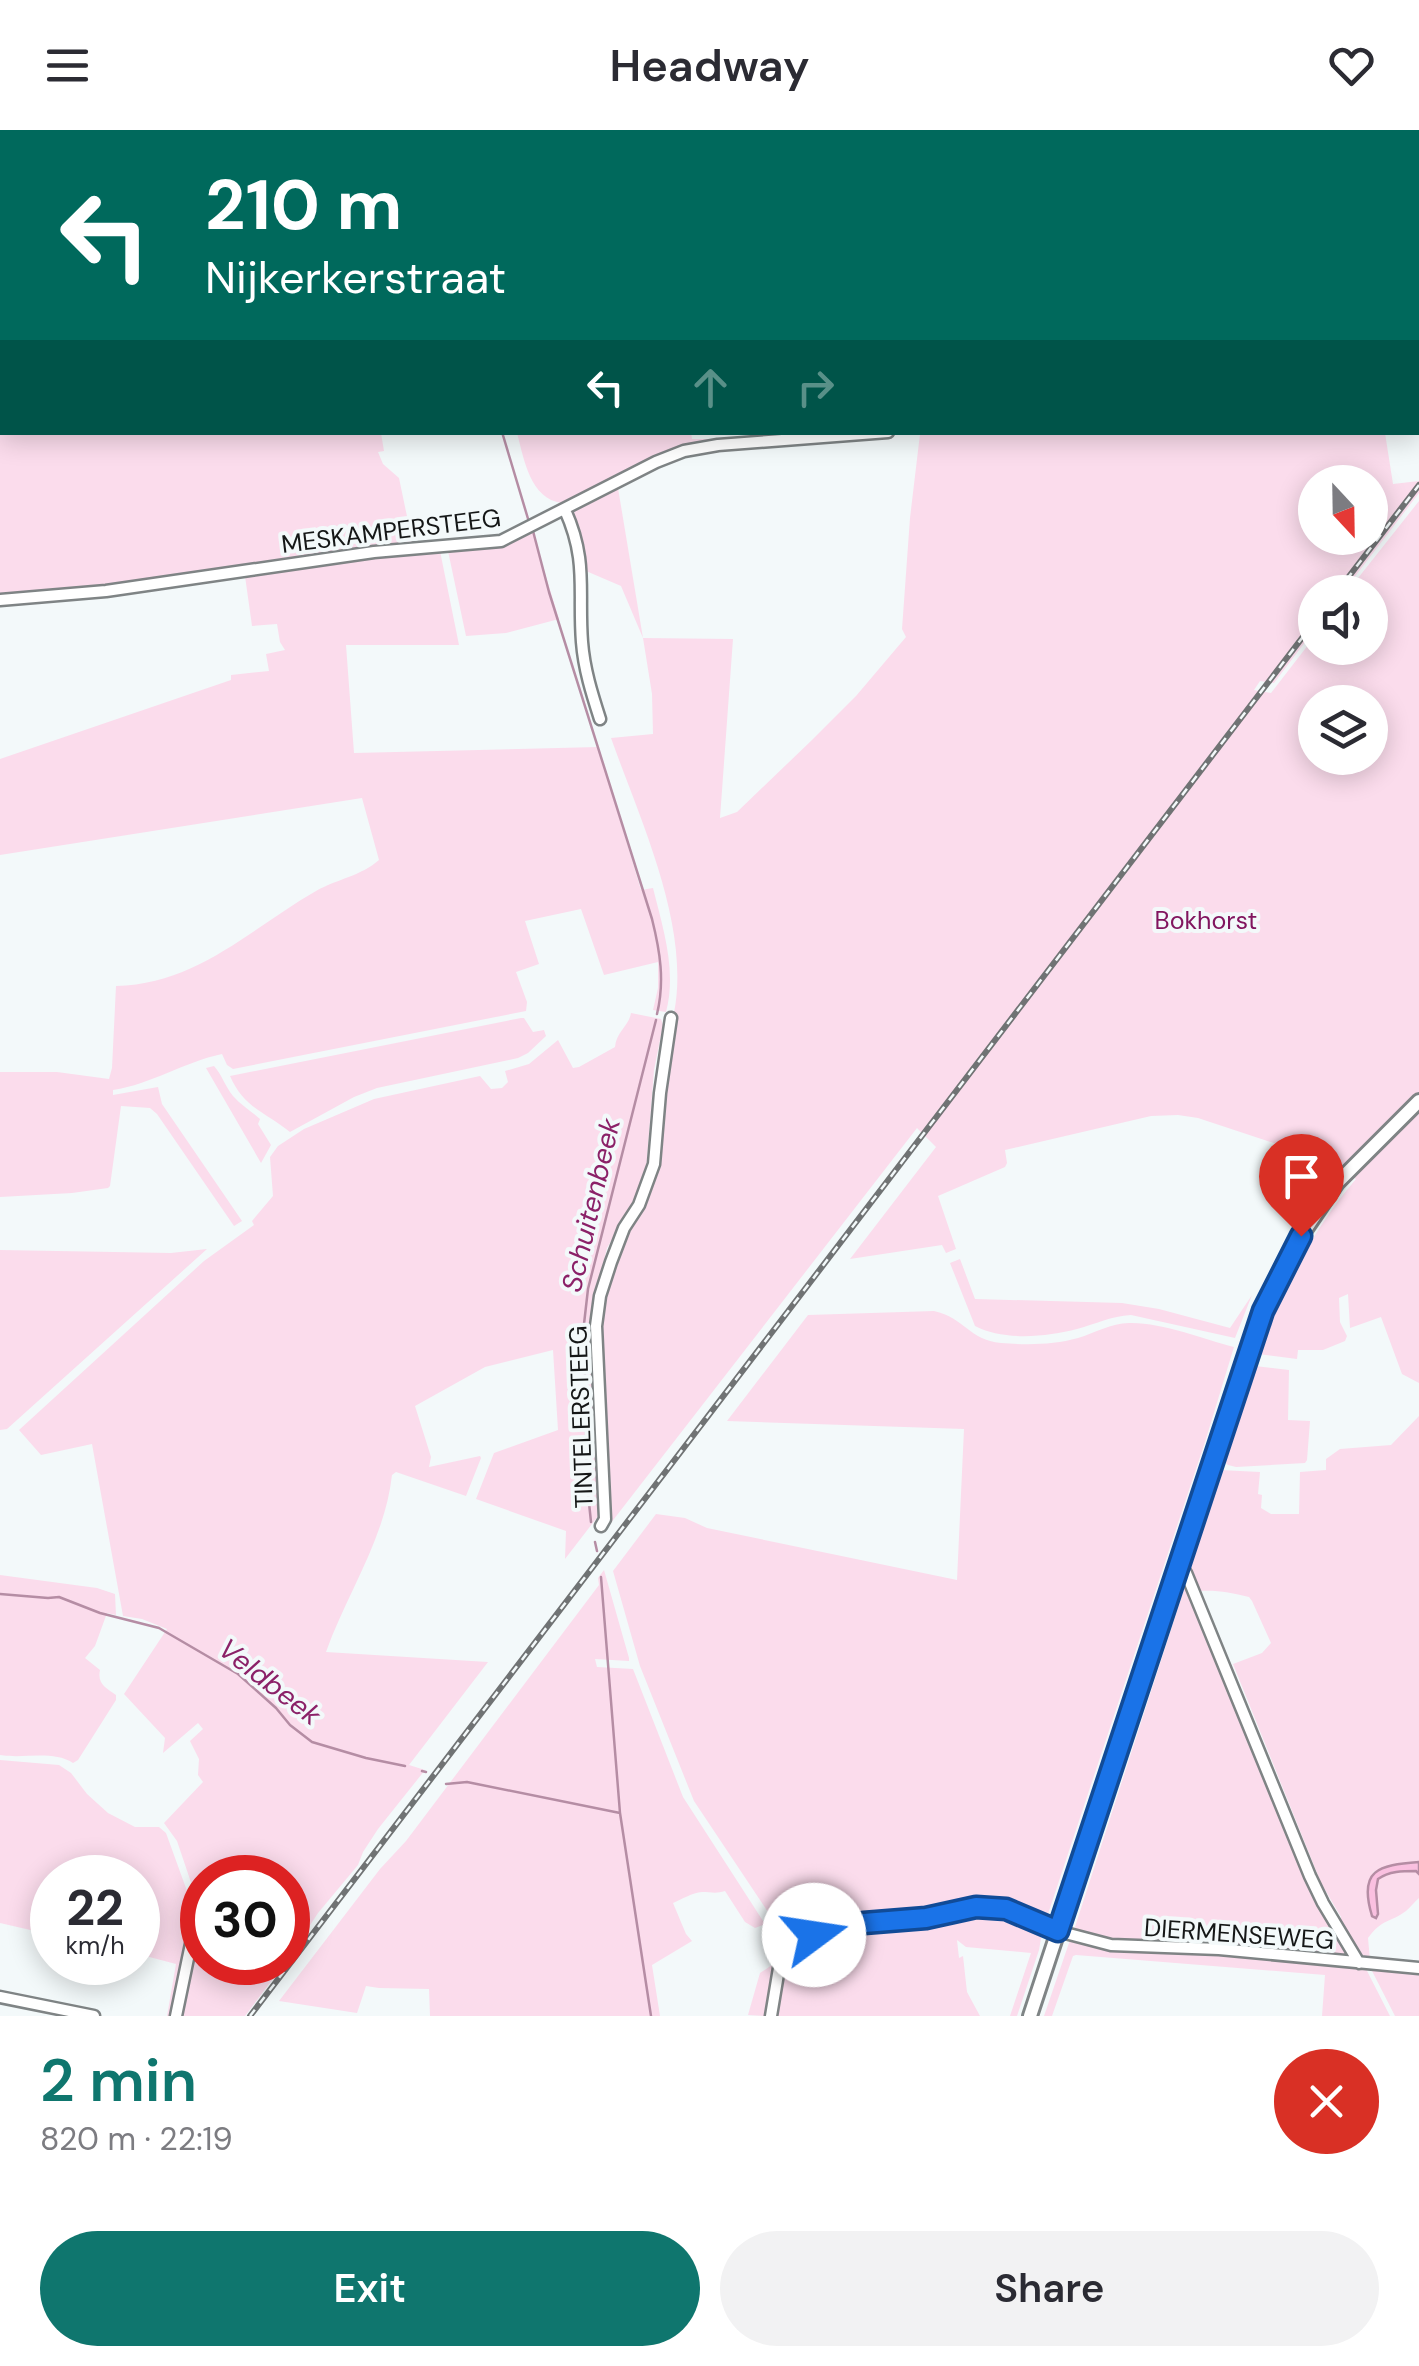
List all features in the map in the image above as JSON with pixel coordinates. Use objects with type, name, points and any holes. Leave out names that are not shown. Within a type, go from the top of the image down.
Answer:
[{"type":"main road","points":[[1030,2016],[1263,1311],[1301,1236],[1337,1183],[1419,1101]]},
{"type":"street","name":"MESKAMPERSTEEG","points":[[0,600],[106,591],[374,552],[501,541],[656,462],[684,452],[852,435]]},
{"type":"street","points":[[565,510],[582,564],[584,661],[600,719]]},
{"type":"street","name":"TINTELERSTEEG","points":[[601,1526],[604,1519],[596,1326],[600,1296],[624,1228],[654,1164],[671,1018]]},
{"type":"street","points":[[1178,1570],[1186,1573],[1310,1876],[1359,1963]]},
{"type":"street","name":"DIERMENSEWEG","points":[[771,2016],[779,1968],[798,1943],[839,1928],[926,1918],[976,1907],[1006,1909],[1058,1931],[1110,1946],[1219,1949],[1419,1968]]},
{"type":"street","points":[[176,2016],[182,1985]]},
{"type":"street","points":[[0,1997],[94,2016]]},
{"type":"green space","points":[[0,435],[381,435],[384,451],[378,452],[383,464],[399,478],[413,545],[84,590],[0,596]]},
{"type":"green space","points":[[518,435],[691,435],[692,439],[724,439],[661,455],[562,503],[542,494],[526,466]]},
{"type":"green space","name":"Bokhorst","points":[[920,435],[1385,435],[1393,484],[1419,481],[1419,493],[1388,533],[1388,465],[1298,465],[1298,555],[1371,555],[1356,575],[1298,575],[1298,651],[1274,683],[1260,681],[1254,690],[1271,693],[1298,658],[1298,665],[1388,665],[1388,575],[1360,575],[1376,555],[1388,555],[1388,540],[1419,501],[1419,1383],[1402,1374],[1381,1317],[1350,1328],[1348,1294],[1339,1298],[1345,1341],[1323,1350],[1298,1350],[1297,1359],[1258,1354],[1300,1262],[1325,1219],[1356,1179],[1328,1161],[1198,1118],[1151,1116],[1005,1150],[1005,1167],[938,1196],[956,1249],[946,1253],[942,1245],[850,1259],[936,1147],[917,1128],[607,1528],[603,1309],[620,1250],[647,1198],[655,1171],[672,1024],[678,1015],[674,1013],[677,980],[669,909],[611,738],[653,734],[652,694],[643,638],[733,639],[720,818],[737,812],[812,740],[906,637],[902,629]]},
{"type":"green space","points":[[618,488],[643,638],[621,586],[586,571],[574,512]]},
{"type":"green space","points":[[532,531],[559,619],[506,633],[466,636],[448,551],[502,545]]},
{"type":"green space","points":[[440,551],[459,645],[346,645],[354,753],[598,747],[641,890],[653,888],[669,965],[666,1012],[653,1010],[658,962],[604,975],[581,909],[525,921],[539,964],[516,972],[527,1002],[526,1011],[233,1069],[222,1054],[113,1090],[113,1095],[158,1087],[162,1104],[242,1221],[234,1226],[150,1108],[121,1106],[108,1188],[0,1197],[0,1072],[57,1072],[109,1079],[116,986],[172,976],[197,965],[316,891],[379,860],[362,798],[0,855],[0,759],[231,680],[231,675],[269,671],[266,654],[285,650],[277,624],[252,626],[245,576]]},
{"type":"green space","points":[[631,1013],[661,1019],[663,1025],[654,1070],[646,1171],[640,1191],[607,1248],[593,1305],[595,1463],[602,1511],[565,1559],[566,1531],[476,1499],[494,1453],[558,1430],[553,1350],[485,1367],[415,1406],[431,1457],[429,1467],[481,1458],[466,1496],[396,1472],[392,1475],[374,1544],[326,1652],[488,1662],[409,1765],[425,1770],[310,1925],[310,1855],[182,1855],[164,1823],[203,1782],[198,1775],[199,1759],[190,1741],[203,1729],[198,1723],[163,1753],[165,1738],[124,1694],[167,1629],[123,1616],[92,1444],[41,1455],[19,1430],[204,1261],[254,1225],[252,1221],[273,1196],[270,1157],[278,1146],[304,1129],[374,1099],[480,1076],[491,1089],[502,1088],[508,1082],[505,1071],[529,1064],[558,1040],[573,1068],[579,1067],[615,1047]]},
{"type":"green space","points":[[524,1018],[533,1032],[544,1030],[546,1036],[518,1058],[377,1088],[290,1132],[249,1103],[230,1076]]},
{"type":"green space","points":[[214,1066],[233,1096],[260,1119],[258,1124],[271,1145],[261,1163],[206,1068]]},
{"type":"green space","points":[[207,1249],[7,1429],[0,1430],[0,1250],[171,1253]]},
{"type":"green space","points":[[960,1259],[975,1299],[1122,1303],[1230,1328],[1252,1295],[1235,1338],[1131,1315],[1052,1334],[1012,1336],[975,1326],[950,1263]]},
{"type":"green space","points":[[934,1311],[981,1338],[1001,1343],[1059,1342],[1116,1325],[1141,1323],[1234,1347],[1046,1920],[1011,1905],[977,1900],[915,1911],[854,1915],[786,1939],[694,1801],[640,1666],[613,1571],[656,1514],[957,1580],[964,1429],[727,1421],[808,1315]]},
{"type":"green space","points":[[1255,1366],[1289,1370],[1288,1420],[1310,1421],[1305,1463],[1236,1467],[1223,1460]]},
{"type":"green space","points":[[1419,1416],[1419,1862],[1373,1872],[1371,1914],[1375,1918],[1378,1914],[1378,1879],[1390,1873],[1419,1873],[1419,1898],[1368,1938],[1370,1960],[1361,1959],[1336,1920],[1341,1917],[1321,1883],[1233,1664],[1262,1653],[1271,1643],[1252,1601],[1231,1593],[1200,1591],[1189,1574],[1220,1470],[1260,1472],[1261,1508],[1271,1514],[1299,1514],[1300,1472],[1326,1470],[1326,1459],[1340,1449],[1391,1445]]},
{"type":"green space","points":[[604,1570],[629,1661],[595,1659],[597,1667],[633,1669],[683,1797],[765,1924],[755,1928],[745,1922],[725,1891],[698,1893],[673,1903],[692,1941],[652,1965],[660,2016],[430,2016],[429,1989],[366,1986],[357,2013],[279,2001],[291,1985],[310,1985],[310,1960],[406,1841],[599,1585],[598,1578]]},
{"type":"green space","points":[[0,1575],[115,1594],[116,1615],[107,1613],[95,1646],[85,1658],[100,1670],[101,1682],[116,1695],[116,1700],[73,1763],[47,1756],[0,1755]]},
{"type":"green space","points":[[1187,1580],[1350,1956],[1186,1940],[1113,1939],[1074,1930]]},
{"type":"green space","points":[[0,1760],[59,1765],[108,1813],[135,1827],[159,1827],[166,1833],[180,1872],[180,1985],[174,2016],[167,2016],[176,1964],[160,1960],[160,1855],[30,1855],[30,1930],[0,1923]]},
{"type":"green space","points":[[973,1913],[1002,1917],[1042,1933],[1017,2016],[1010,2016],[1031,1953],[966,1947],[957,1940],[967,1992],[980,2016],[775,2016],[784,1969],[805,1946],[856,1930],[927,1923]]},
{"type":"green space","points":[[1070,1940],[1364,1965],[1390,2016],[1322,2016],[1325,1975],[1076,1955],[1052,2016],[1044,2016]]},
{"type":"green space","points":[[775,1963],[764,2016],[748,2015],[760,1973]]},
{"type":"green space","points":[[1371,1969],[1419,1972],[1419,2016],[1395,2016]]},
{"type":"green space","points":[[184,1985],[268,1985],[245,2016],[178,2016]]},
{"type":"shaded area","points":[[1419,1862],[1419,1874],[1396,1872],[1378,1879],[1378,1914],[1376,1918],[1372,1916],[1368,1889],[1375,1873],[1392,1865]]},
{"type":"waterway","name":"Schuitenbeek","points":[[503,435],[529,522]]},
{"type":"waterway","name":"Schuitenbeek","points":[[533,531],[652,919],[660,966],[657,1014]]},
{"type":"waterway","name":"Schuitenbeek","points":[[591,1522],[584,1324],[588,1289],[656,1020]]},
{"type":"waterway","name":"Schuitenbeek","points":[[595,1542],[597,1551]]},
{"type":"waterway","name":"Schuitenbeek","points":[[601,1577],[620,1813],[651,2016]]},
{"type":"waterway","name":"Veldbeek","points":[[0,1594],[59,1597],[100,1613],[159,1628],[238,1674],[312,1742],[405,1766]]},
{"type":"waterway","name":"Veldbeek","points":[[422,1771],[426,1772]]},
{"type":"waterway","name":"Veldbeek","points":[[446,1784],[467,1782],[620,1813]]},
{"type":"railway","points":[[1350,575],[1419,485]]},
{"type":"railway","points":[[250,2016],[1298,643]]},
{"type":"route","points":[[814,1935],[864,1923],[926,1918],[976,1907],[1006,1909],[1058,1931],[1263,1311],[1301,1236]]}]
